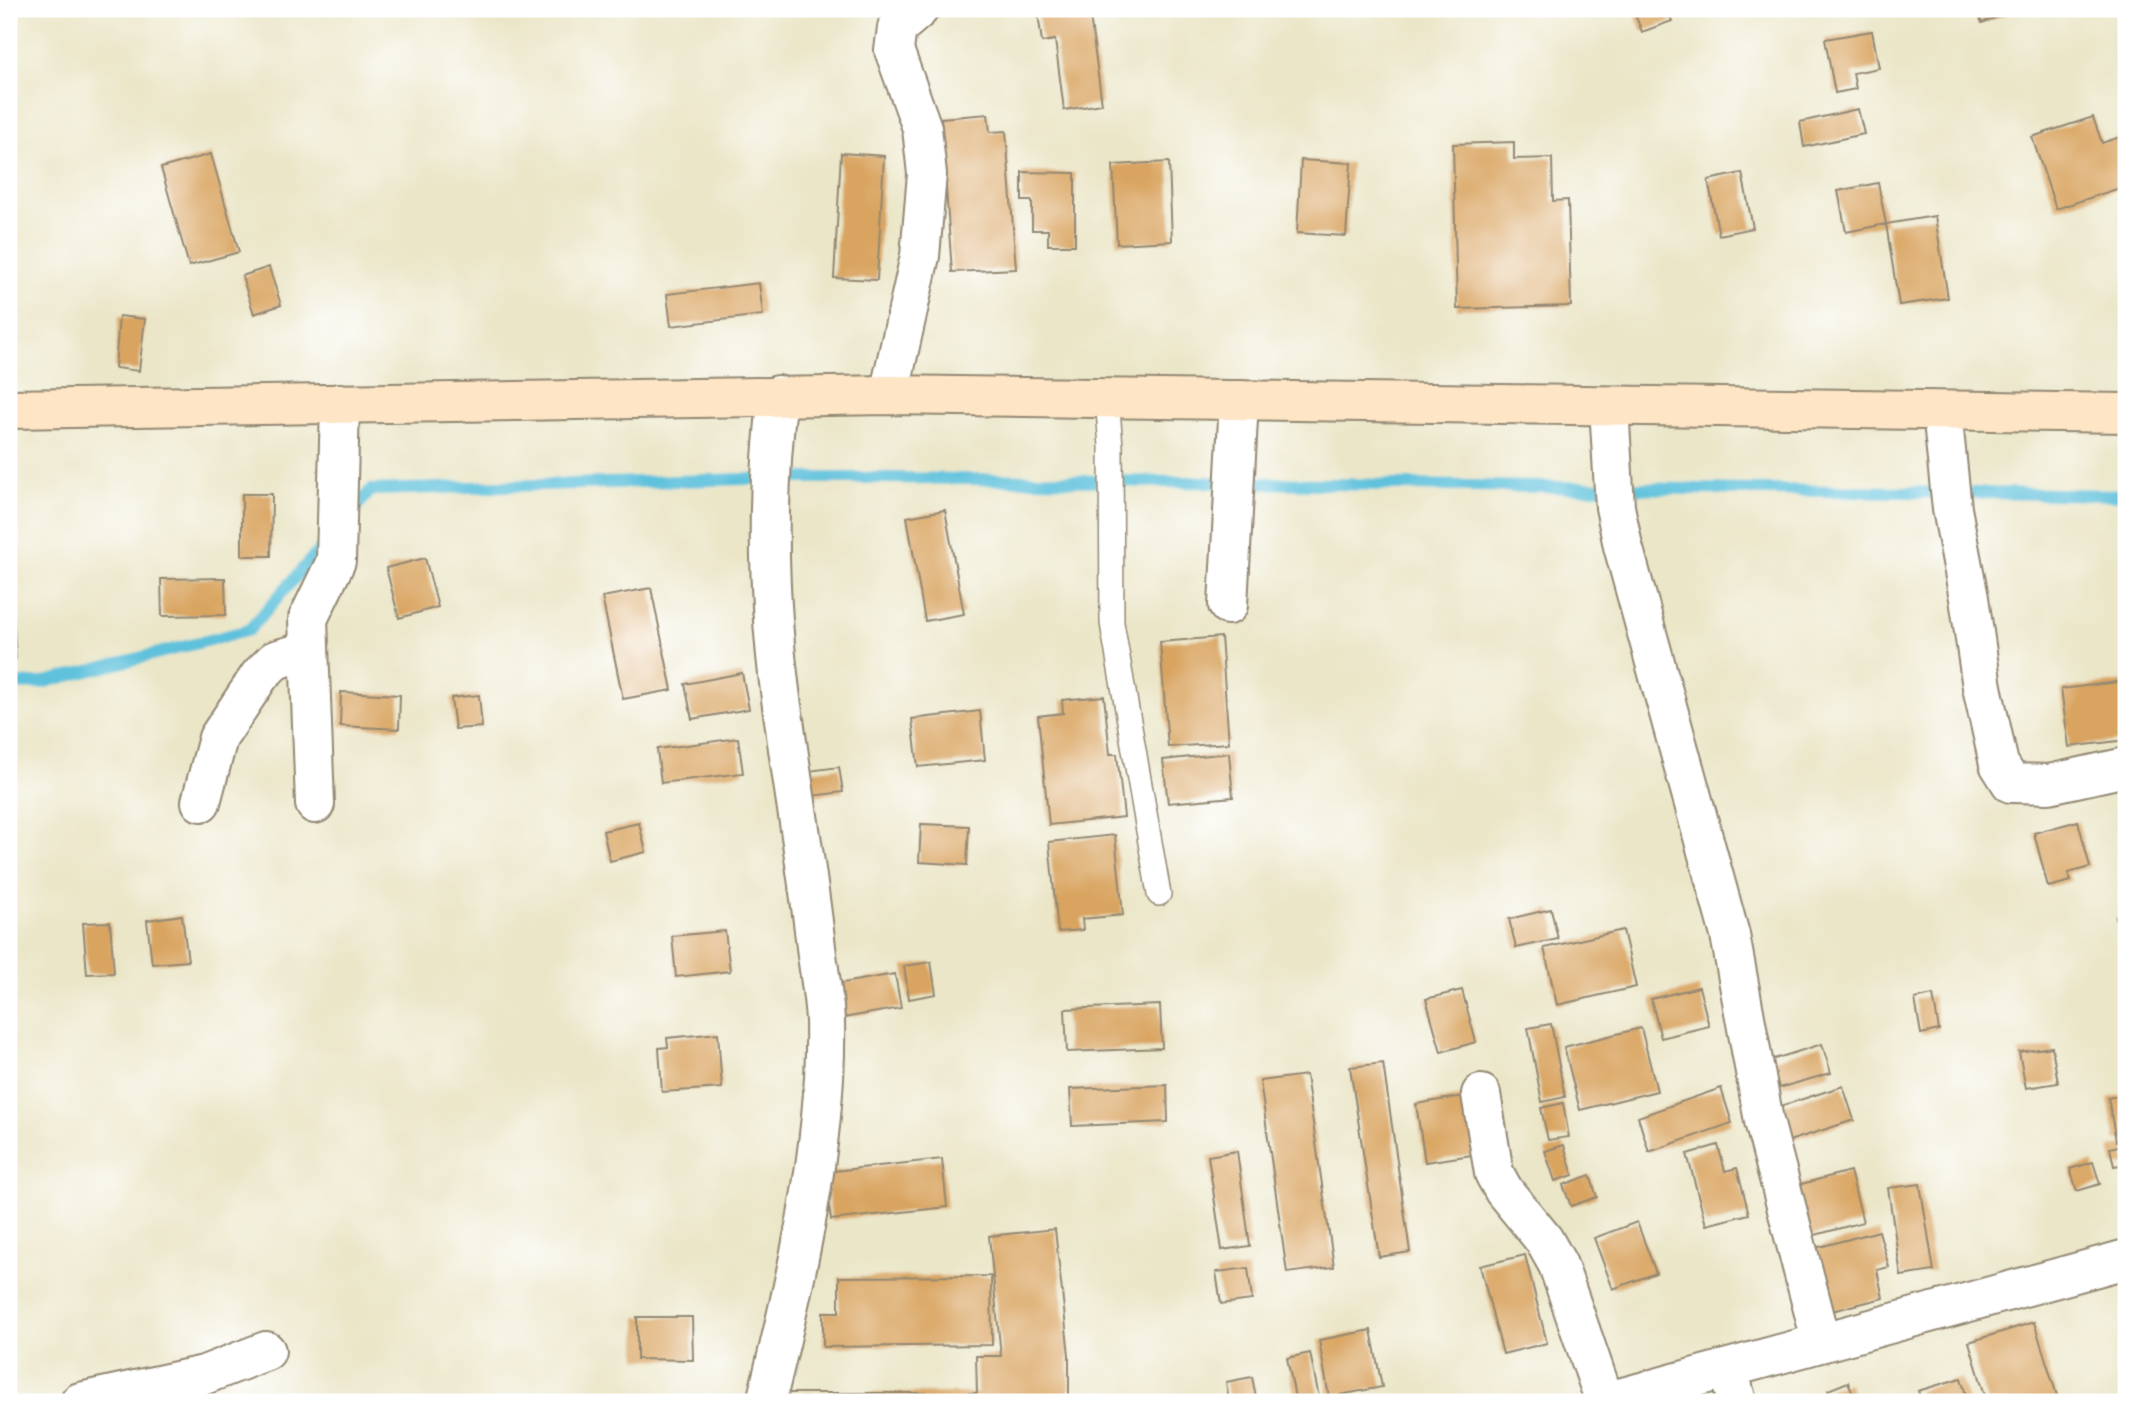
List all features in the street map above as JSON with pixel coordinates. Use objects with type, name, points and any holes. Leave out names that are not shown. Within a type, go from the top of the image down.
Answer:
[{"type":"main road","points":[[9,409],[888,395],[1239,400],[1610,420],[1942,411],[2126,413]]},
{"type":"street","points":[[888,395],[920,256],[927,174],[922,128],[894,50],[897,29],[919,9]]},
{"type":"street","points":[[766,1402],[806,1210],[820,1113],[825,1021],[768,579],[772,443],[778,395]]},
{"type":"street","points":[[1228,605],[1239,400]]},
{"type":"street","points":[[314,804],[308,619],[332,572],[338,524],[340,403]]},
{"type":"street","points":[[1942,411],[1952,509],[1982,687],[1999,764],[2011,783],[2049,784],[2126,767]]},
{"type":"street","points":[[1610,420],[1615,507],[1730,935],[1764,1121],[1821,1340]]},
{"type":"street","points":[[201,802],[218,738],[260,675],[275,660],[307,651]]},
{"type":"street","points":[[1481,1094],[1494,1173],[1504,1191],[1544,1240],[1558,1265],[1605,1402],[1733,1385],[1821,1340],[2126,1259]]},
{"type":"street","points":[[80,1402],[204,1375],[267,1351]]},
{"type":"lane","points":[[1107,398],[1111,446],[1112,623],[1160,894]]},
{"type":"building","points":[[1089,9],[1102,104],[1064,110],[1055,40],[1042,42],[1038,14]]},
{"type":"building","points":[[1633,9],[1667,9],[1672,21],[1642,32]]},
{"type":"building","points":[[1976,9],[2020,9],[1982,23]]},
{"type":"building","points":[[1872,31],[1879,68],[1853,73],[1856,89],[1835,93],[1825,39]]},
{"type":"building","points":[[1858,109],[1864,134],[1804,147],[1800,122]]},
{"type":"building","points":[[988,114],[990,132],[1006,131],[1016,269],[952,272],[941,118]]},
{"type":"building","points":[[2093,117],[2102,143],[2120,137],[2126,157],[2126,186],[2056,209],[2032,137]]},
{"type":"building","points":[[1514,142],[1514,159],[1552,158],[1553,201],[1568,200],[1571,306],[1457,309],[1453,144]]},
{"type":"building","points":[[841,153],[884,156],[877,280],[834,278]]},
{"type":"building","points":[[211,154],[239,252],[189,266],[161,168]]},
{"type":"building","points":[[1301,160],[1351,163],[1346,236],[1297,233]]},
{"type":"building","points":[[1169,162],[1172,241],[1117,244],[1113,165]]},
{"type":"building","points":[[1022,172],[1075,173],[1075,245],[1048,245],[1048,230],[1032,230],[1032,201],[1022,201]]},
{"type":"building","points":[[1742,173],[1753,228],[1719,235],[1708,180]]},
{"type":"building","points":[[1878,183],[1886,224],[1846,232],[1838,191]]},
{"type":"building","points":[[1935,216],[1948,298],[1899,305],[1886,224]]},
{"type":"building","points":[[269,267],[281,305],[254,314],[242,276]]},
{"type":"building","points":[[759,283],[763,315],[671,326],[667,294]]},
{"type":"building","points":[[119,316],[145,319],[139,371],[115,368]]},
{"type":"building","points":[[242,494],[272,494],[271,556],[242,556]]},
{"type":"building","points":[[945,510],[964,614],[925,621],[907,517]]},
{"type":"building","points":[[425,558],[438,607],[399,618],[386,568]]},
{"type":"building","points":[[11,576],[16,659],[9,659]]},
{"type":"building","points":[[225,578],[226,615],[162,616],[161,579]]},
{"type":"building","points":[[651,588],[672,690],[623,699],[602,597]]},
{"type":"building","points":[[1221,637],[1229,743],[1168,747],[1160,642]]},
{"type":"building","points":[[742,673],[749,709],[692,719],[685,684]]},
{"type":"building","points":[[2126,681],[2126,740],[2069,747],[2061,689]]},
{"type":"building","points":[[341,692],[400,695],[399,729],[340,726]]},
{"type":"building","points":[[479,695],[482,727],[455,729],[451,698]]},
{"type":"building","points":[[1104,696],[1110,754],[1117,754],[1124,817],[1049,825],[1038,716],[1063,713],[1062,700]]},
{"type":"building","points":[[980,711],[985,760],[918,767],[912,719]]},
{"type":"building","points":[[738,738],[743,773],[661,783],[657,749]]},
{"type":"building","points":[[1229,753],[1233,797],[1168,803],[1163,760]]},
{"type":"building","points":[[839,767],[843,792],[812,796],[808,771]]},
{"type":"building","points":[[2078,821],[2090,867],[2068,873],[2071,881],[2048,887],[2034,833]]},
{"type":"building","points":[[639,823],[646,852],[610,861],[603,831]]},
{"type":"building","points":[[921,824],[969,826],[967,865],[919,862]]},
{"type":"building","points":[[1115,835],[1123,915],[1082,919],[1083,930],[1058,932],[1049,842]]},
{"type":"building","points":[[1551,909],[1558,939],[1516,948],[1509,919]]},
{"type":"building","points":[[182,915],[188,961],[152,964],[147,920]]},
{"type":"building","points":[[2126,915],[2126,962],[2125,962],[2116,917]]},
{"type":"building","points":[[110,922],[114,973],[87,974],[83,923]]},
{"type":"building","points":[[1623,930],[1636,987],[1557,1005],[1544,948]]},
{"type":"building","points":[[725,931],[730,971],[676,977],[672,936]]},
{"type":"building","points":[[931,962],[936,994],[909,999],[904,966]]},
{"type":"building","points":[[895,974],[901,1008],[837,1019],[831,985]]},
{"type":"building","points":[[1699,987],[1709,1026],[1661,1038],[1651,999]]},
{"type":"building","points":[[1462,990],[1476,1042],[1441,1052],[1426,999]]},
{"type":"building","points":[[1933,995],[1939,1030],[1921,1034],[1915,999]]},
{"type":"building","points":[[1160,1005],[1162,1048],[1067,1052],[1065,1009]]},
{"type":"building","points":[[1551,1024],[1565,1097],[1542,1102],[1528,1028]]},
{"type":"building","points":[[1641,1028],[1657,1091],[1580,1110],[1564,1047]]},
{"type":"building","points":[[718,1033],[722,1088],[662,1092],[659,1048],[668,1047],[667,1038]]},
{"type":"building","points":[[1822,1044],[1831,1073],[1779,1088],[1771,1060]]},
{"type":"building","points":[[2052,1047],[2058,1083],[2026,1088],[2019,1052]]},
{"type":"building","points":[[1383,1063],[1410,1252],[1379,1257],[1350,1067]]},
{"type":"building","points":[[1306,1075],[1334,1267],[1287,1273],[1260,1081]]},
{"type":"building","points":[[1167,1085],[1168,1122],[1072,1126],[1070,1089]]},
{"type":"building","points":[[1843,1086],[1854,1120],[1783,1143],[1772,1109]]},
{"type":"building","points":[[1721,1088],[1732,1123],[1649,1152],[1638,1117]]},
{"type":"building","points":[[2126,1094],[2126,1139],[2116,1141],[2108,1098]]},
{"type":"building","points":[[1470,1095],[1479,1154],[1425,1162],[1416,1104]]},
{"type":"building","points":[[1563,1103],[1569,1137],[1548,1140],[1541,1108]]},
{"type":"building","points":[[2126,1144],[2126,1164],[2114,1166],[2110,1148]]},
{"type":"building","points":[[1564,1145],[1573,1175],[1555,1181],[1545,1151]]},
{"type":"building","points":[[1718,1145],[1725,1171],[1737,1168],[1749,1214],[1706,1225],[1687,1154]]},
{"type":"building","points":[[1237,1151],[1250,1246],[1222,1250],[1208,1156]]},
{"type":"building","points":[[942,1159],[947,1207],[831,1220],[825,1172]]},
{"type":"building","points":[[2093,1162],[2100,1184],[2077,1191],[2070,1169]]},
{"type":"building","points":[[1850,1171],[1863,1222],[1808,1237],[1794,1186]]},
{"type":"building","points":[[1590,1175],[1597,1197],[1571,1206],[1563,1185]]},
{"type":"building","points":[[1920,1184],[1934,1271],[1901,1276],[1888,1188]]},
{"type":"building","points":[[1637,1222],[1656,1273],[1613,1289],[1594,1238]]},
{"type":"building","points":[[1055,1229],[1069,1355],[1069,1402],[775,1402],[775,1393],[977,1393],[976,1356],[1001,1356],[989,1236]]},
{"type":"building","points":[[1879,1231],[1889,1267],[1877,1270],[1883,1298],[1828,1312],[1812,1249]]},
{"type":"building","points":[[1525,1255],[1547,1343],[1503,1354],[1480,1266]]},
{"type":"building","points":[[1248,1268],[1252,1300],[1221,1304],[1216,1272]]},
{"type":"building","points":[[991,1276],[992,1345],[823,1347],[823,1312],[839,1312],[839,1277]]},
{"type":"building","points":[[637,1317],[692,1317],[693,1360],[637,1359]]},
{"type":"building","points":[[2034,1322],[2059,1402],[1987,1402],[1969,1342]]},
{"type":"building","points":[[1371,1330],[1382,1387],[1329,1397],[1319,1340]]},
{"type":"building","points":[[1310,1353],[1320,1402],[1296,1402],[1287,1358]]},
{"type":"building","points":[[1252,1377],[1257,1402],[1229,1402],[1226,1382]]},
{"type":"building","points":[[1961,1378],[1968,1402],[1922,1402],[1918,1391]]},
{"type":"building","points":[[1848,1382],[1856,1402],[1832,1402],[1828,1390]]},
{"type":"waterway","points":[[347,518],[371,490],[779,478],[2126,495]]},
{"type":"waterway","points":[[9,684],[41,683],[249,630],[328,540]]}]
